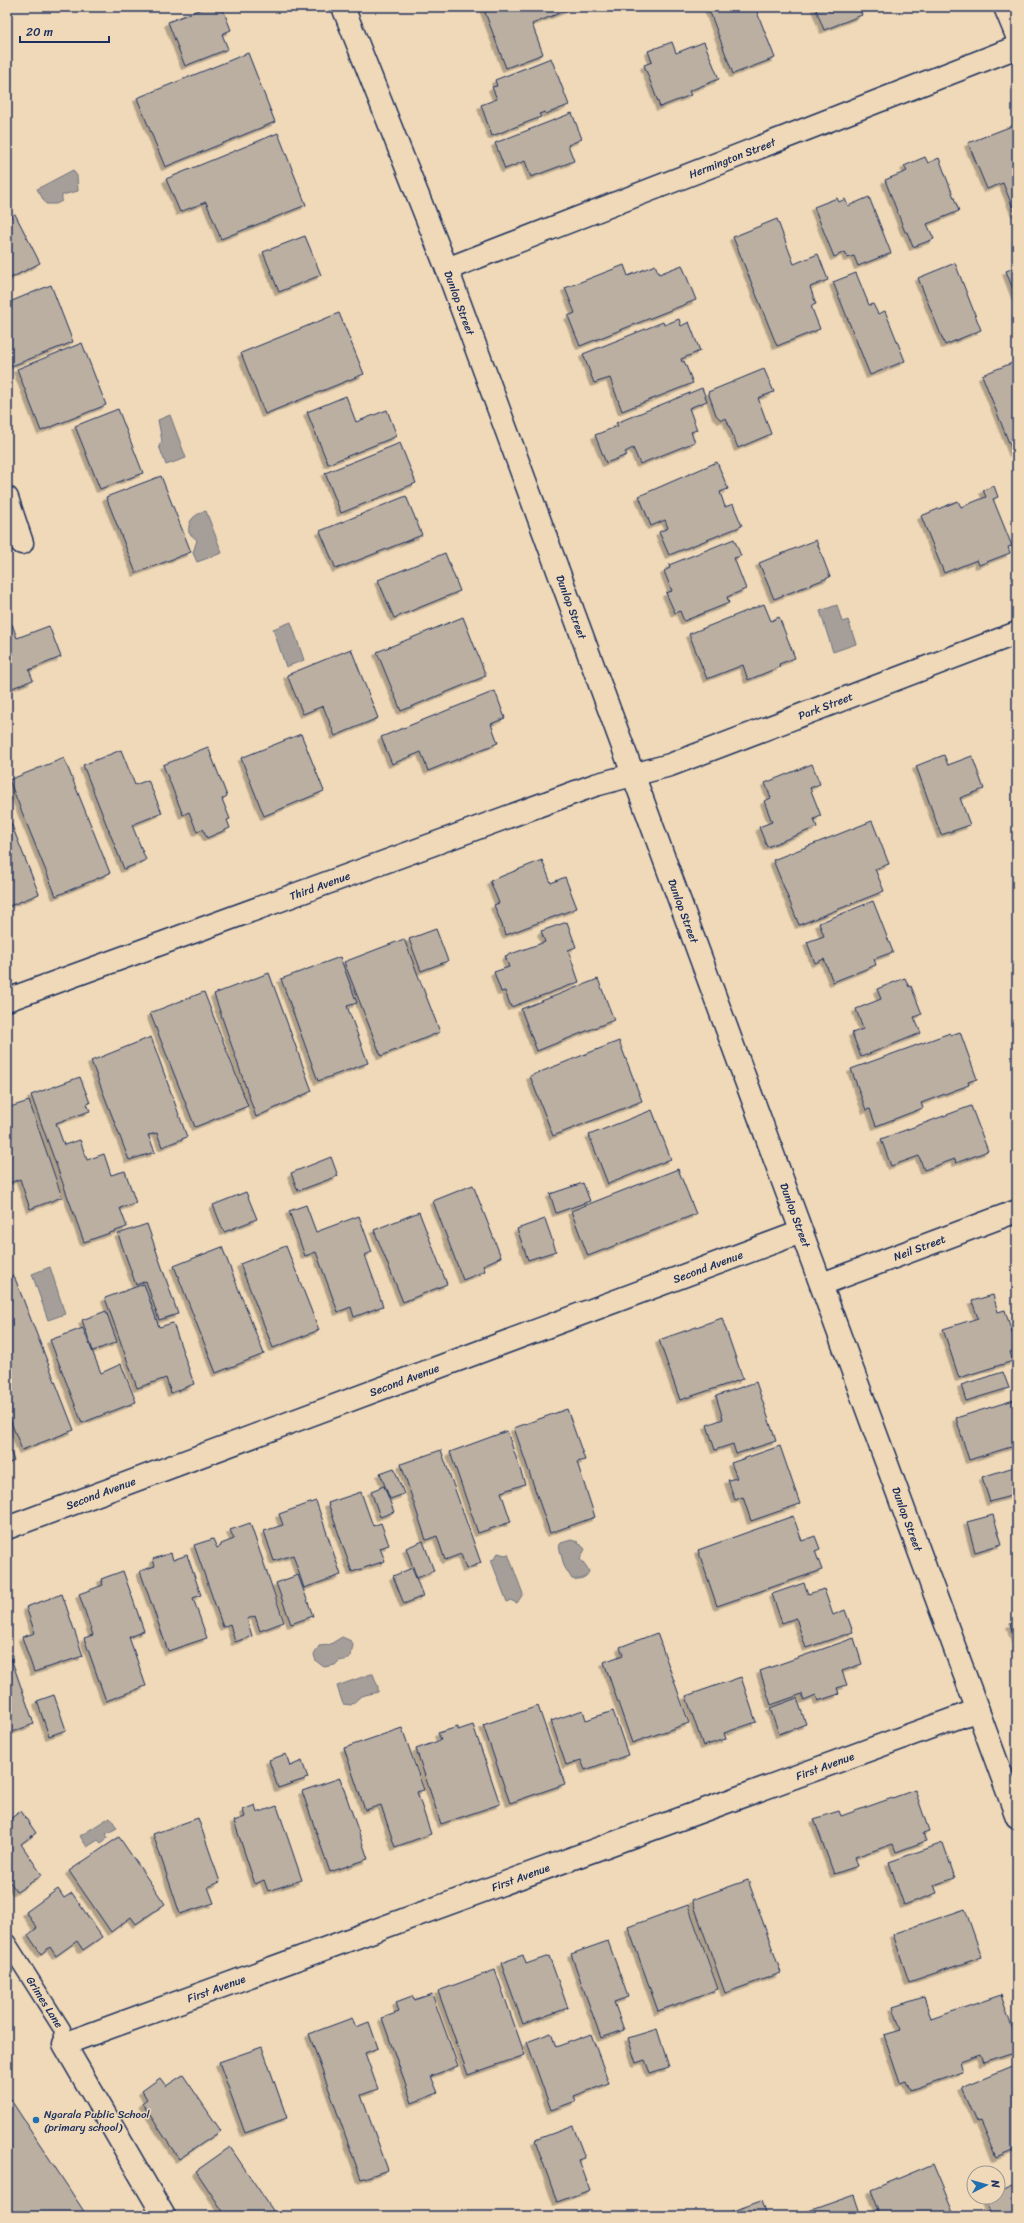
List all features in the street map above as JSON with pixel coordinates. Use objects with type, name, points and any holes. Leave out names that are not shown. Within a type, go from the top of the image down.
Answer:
[{"type":"street","name":"Dunlop Street","points":[[343,7],[447,269],[978,1710],[1012,1789],[1017,1817]]},
{"type":"street","points":[[1005,7],[1017,36]]},
{"type":"street","name":"Hermington Street","points":[[447,269],[1017,47]]},
{"type":"street","points":[[7,498],[22,543]]},
{"type":"street","name":"Park Street","points":[[633,774],[670,765],[1017,633]]},
{"type":"street","name":"Third Avenue","points":[[7,1000],[594,785],[633,774]]},
{"type":"street","name":"Neil Street","points":[[822,1284],[1017,1211]]},
{"type":"street","name":"Second Avenue","points":[[7,1528],[801,1232]]},
{"type":"street","name":"First Avenue","points":[[64,2044],[978,1710]]},
{"type":"street","points":[[64,2044],[164,2216]]},
{"type":"lane","name":"Grimes Lane","points":[[7,1942],[62,2029],[64,2044]]},
{"type":"shaded area","points":[[73,170],[77,176],[78,191],[62,195],[62,201],[56,204],[46,204],[37,189]]},
{"type":"shaded area","points":[[170,415],[186,458],[166,465],[159,446],[162,441],[158,420]]},
{"type":"shaded area","points":[[206,511],[222,553],[197,562],[193,553],[197,540],[189,533],[189,524],[195,516]]},
{"type":"shaded area","points":[[837,605],[842,622],[848,620],[856,644],[833,652],[820,611]]},
{"type":"shaded area","points":[[291,622],[304,660],[286,667],[273,629]]},
{"type":"shaded area","points":[[50,1267],[65,1314],[48,1320],[32,1274]]},
{"type":"shaded area","points":[[571,1540],[578,1542],[585,1549],[580,1559],[589,1571],[585,1577],[580,1579],[572,1579],[564,1566],[559,1546],[561,1543]]},
{"type":"shaded area","points":[[498,1553],[505,1555],[508,1554],[523,1594],[517,1603],[510,1600],[507,1602],[491,1560],[494,1559]]},
{"type":"shaded area","points":[[342,1637],[351,1641],[353,1645],[349,1659],[339,1661],[335,1665],[324,1667],[316,1661],[314,1655],[319,1646],[329,1645]]},
{"type":"shaded area","points":[[373,1674],[378,1687],[378,1692],[361,1696],[351,1705],[343,1704],[337,1686]]},
{"type":"shaded area","points":[[110,1817],[117,1828],[106,1834],[108,1838],[101,1843],[98,1840],[87,1847],[80,1836]]},
{"type":"building","points":[[206,7],[222,7],[231,30],[222,34],[228,49],[185,66],[168,22]]},
{"type":"building","points":[[483,7],[569,7],[570,9],[532,24],[543,54],[506,68]]},
{"type":"building","points":[[708,7],[755,7],[775,58],[733,74]]},
{"type":"building","points":[[815,7],[859,7],[862,15],[824,30]]},
{"type":"building","points":[[672,42],[676,53],[704,42],[719,79],[689,91],[691,95],[660,107],[644,65],[652,62],[648,51]]},
{"type":"building","points":[[248,53],[275,122],[165,167],[137,98]]},
{"type":"building","points":[[551,58],[569,105],[546,114],[545,112],[539,114],[541,117],[492,136],[481,105],[497,99],[492,87],[497,86],[495,80]]},
{"type":"building","points":[[572,113],[582,139],[568,145],[574,161],[531,177],[525,161],[505,169],[495,143]]},
{"type":"building","points":[[1017,124],[1017,212],[1015,213],[1003,183],[987,189],[968,143]]},
{"type":"building","points":[[278,133],[306,205],[221,239],[206,202],[180,212],[166,179]]},
{"type":"building","points":[[925,157],[928,163],[939,158],[959,211],[927,224],[934,239],[913,247],[907,232],[905,232],[885,180],[907,171],[904,166]]},
{"type":"building","points":[[869,197],[891,253],[858,266],[854,256],[847,258],[845,252],[834,257],[814,207],[837,198],[839,202],[845,199],[848,206]]},
{"type":"building","points":[[15,214],[40,263],[7,280],[7,219]]},
{"type":"building","points":[[777,219],[794,264],[818,254],[828,280],[810,287],[816,304],[811,306],[820,329],[777,346],[733,237]]},
{"type":"building","points":[[305,236],[321,275],[279,292],[263,252]]},
{"type":"building","points":[[955,263],[981,330],[945,345],[918,278]]},
{"type":"building","points":[[624,265],[628,276],[655,265],[659,274],[682,265],[696,300],[580,346],[568,316],[575,313],[565,288]]},
{"type":"building","points":[[1017,267],[1017,300],[1006,271]]},
{"type":"building","points":[[856,273],[869,305],[873,304],[878,314],[885,311],[905,361],[870,375],[833,282]]},
{"type":"building","points":[[51,285],[73,342],[9,367],[7,361],[7,303]]},
{"type":"building","points":[[339,313],[364,374],[265,414],[241,353]]},
{"type":"building","points":[[679,319],[681,326],[689,322],[700,351],[681,359],[682,362],[684,361],[693,383],[622,411],[610,378],[594,383],[583,354],[663,322],[664,325]]},
{"type":"building","points":[[82,343],[106,405],[41,431],[17,369]]},
{"type":"building","points":[[1017,361],[1017,451],[1013,453],[982,375]]},
{"type":"building","points":[[764,369],[774,392],[758,398],[771,434],[738,448],[726,418],[721,420],[716,415],[708,392]]},
{"type":"building","points":[[702,388],[707,401],[689,408],[697,430],[691,432],[695,442],[640,464],[633,448],[625,452],[627,455],[606,463],[595,435],[618,426],[616,423]]},
{"type":"building","points":[[346,396],[356,422],[387,410],[397,436],[328,464],[307,412]]},
{"type":"building","points":[[118,409],[143,473],[100,489],[75,426]]},
{"type":"building","points":[[400,443],[416,483],[341,513],[325,473]]},
{"type":"building","points":[[717,462],[728,489],[720,492],[725,507],[733,504],[742,526],[669,555],[659,532],[668,528],[665,520],[651,526],[639,496]]},
{"type":"building","points":[[161,476],[191,552],[136,573],[106,497]]},
{"type":"building","points":[[994,486],[998,497],[993,499],[1012,546],[1008,547],[1010,553],[979,565],[977,560],[944,573],[921,516],[958,501],[961,507],[986,497],[983,490]]},
{"type":"building","points":[[406,496],[422,535],[336,569],[320,531]]},
{"type":"building","points":[[734,539],[741,556],[734,558],[746,589],[727,597],[729,603],[684,621],[680,611],[675,613],[666,593],[672,591],[664,571],[670,568],[669,565]]},
{"type":"building","points":[[816,540],[830,577],[774,599],[759,563]]},
{"type":"building","points":[[445,553],[460,591],[394,618],[378,580]]},
{"type":"building","points":[[764,604],[771,621],[779,617],[795,658],[779,664],[780,667],[748,680],[743,665],[707,679],[689,634]]},
{"type":"building","points":[[463,617],[486,676],[401,711],[377,652]]},
{"type":"building","points":[[12,624],[17,638],[49,626],[61,657],[29,670],[33,680],[7,690],[7,626]]},
{"type":"building","points":[[351,649],[378,718],[335,736],[323,706],[303,714],[287,675]]},
{"type":"building","points":[[495,691],[505,718],[491,724],[498,743],[428,771],[421,752],[392,764],[381,737]]},
{"type":"building","points":[[301,734],[324,791],[264,816],[241,758]]},
{"type":"building","points":[[208,747],[227,796],[222,799],[230,819],[227,820],[230,828],[207,838],[203,829],[197,832],[189,812],[183,815],[163,765]]},
{"type":"building","points":[[121,750],[135,785],[148,780],[162,813],[132,825],[146,860],[124,869],[83,765]]},
{"type":"building","points":[[944,755],[948,765],[972,756],[984,789],[960,798],[970,825],[941,835],[916,766]]},
{"type":"building","points":[[64,758],[110,873],[56,896],[9,780]]},
{"type":"building","points":[[812,764],[820,784],[810,788],[821,816],[814,819],[817,827],[767,847],[759,827],[772,822],[764,801],[771,798],[765,783]]},
{"type":"building","points":[[7,813],[39,894],[7,907]]},
{"type":"building","points":[[872,821],[889,864],[875,869],[884,891],[799,925],[773,860]]},
{"type":"building","points":[[542,860],[551,883],[565,877],[577,908],[506,935],[494,905],[499,903],[490,881]]},
{"type":"building","points":[[873,901],[893,952],[874,959],[876,965],[833,982],[824,959],[815,963],[807,942],[824,936],[819,923]]},
{"type":"building","points":[[567,922],[576,947],[568,950],[579,982],[511,1007],[505,991],[501,992],[494,972],[509,967],[505,956],[545,942],[541,931]]},
{"type":"building","points":[[436,929],[448,961],[421,971],[409,939]]},
{"type":"building","points":[[404,939],[440,1032],[381,1056],[344,962]]},
{"type":"building","points":[[340,957],[357,1003],[347,1006],[368,1063],[318,1081],[281,979]]},
{"type":"building","points":[[269,973],[312,1091],[256,1117],[214,994]]},
{"type":"building","points":[[905,978],[909,987],[911,986],[922,1014],[914,1017],[921,1033],[861,1057],[852,1033],[863,1029],[856,1009],[881,999],[877,989]]},
{"type":"building","points":[[598,979],[614,1020],[537,1051],[521,1009]]},
{"type":"building","points":[[204,992],[248,1106],[195,1127],[150,1013]]},
{"type":"building","points":[[960,1032],[977,1079],[968,1082],[969,1085],[921,1103],[923,1108],[876,1126],[870,1109],[866,1110],[851,1069],[950,1033],[951,1035]]},
{"type":"building","points":[[151,1037],[187,1137],[162,1147],[157,1133],[148,1135],[155,1152],[129,1160],[91,1061]]},
{"type":"building","points":[[619,1041],[642,1101],[553,1136],[530,1076]]},
{"type":"building","points":[[80,1077],[90,1103],[87,1104],[90,1111],[56,1123],[64,1145],[80,1140],[87,1160],[104,1154],[111,1175],[125,1171],[136,1203],[120,1208],[127,1227],[84,1242],[31,1095]]},
{"type":"building","points":[[29,1101],[62,1197],[30,1209],[20,1179],[7,1184],[7,1108]]},
{"type":"building","points":[[971,1106],[988,1151],[956,1163],[955,1159],[924,1170],[919,1156],[891,1166],[881,1139]]},
{"type":"building","points":[[652,1110],[671,1159],[608,1184],[589,1135]]},
{"type":"building","points":[[331,1157],[338,1176],[298,1191],[291,1173]]},
{"type":"building","points":[[678,1169],[696,1214],[588,1256],[571,1211]]},
{"type":"building","points":[[583,1183],[590,1201],[556,1213],[550,1194]]},
{"type":"building","points":[[473,1185],[501,1257],[483,1265],[485,1271],[463,1280],[433,1201]]},
{"type":"building","points":[[246,1192],[257,1219],[224,1232],[213,1205]]},
{"type":"building","points":[[306,1205],[316,1232],[359,1216],[372,1252],[365,1255],[383,1306],[354,1317],[351,1307],[338,1312],[316,1252],[305,1256],[289,1211]]},
{"type":"building","points":[[419,1212],[447,1284],[403,1302],[374,1230]]},
{"type":"building","points":[[545,1219],[556,1251],[528,1260],[517,1229]]},
{"type":"building","points":[[147,1224],[178,1314],[159,1320],[146,1281],[136,1285],[118,1234]]},
{"type":"building","points":[[286,1246],[319,1330],[273,1348],[240,1264]]},
{"type":"building","points":[[222,1247],[264,1354],[216,1373],[174,1266]]},
{"type":"building","points":[[14,1276],[74,1430],[22,1450],[7,1412],[7,1278]]},
{"type":"building","points":[[144,1284],[159,1327],[173,1323],[194,1384],[171,1393],[166,1378],[137,1388],[105,1298]]},
{"type":"building","points":[[993,1295],[998,1312],[1005,1310],[1017,1348],[1010,1352],[1013,1361],[959,1378],[943,1329],[978,1318],[972,1301]]},
{"type":"building","points":[[106,1311],[117,1342],[93,1351],[82,1320]]},
{"type":"building","points":[[722,1318],[743,1379],[680,1400],[659,1340]]},
{"type":"building","points":[[83,1328],[101,1373],[121,1364],[136,1402],[82,1423],[50,1340]]},
{"type":"building","points":[[1003,1372],[1009,1388],[966,1401],[961,1385]]},
{"type":"building","points":[[756,1382],[776,1441],[736,1454],[733,1444],[715,1450],[707,1425],[723,1419],[716,1396]]},
{"type":"building","points":[[1017,1399],[1017,1445],[969,1460],[956,1418]]},
{"type":"building","points":[[567,1409],[585,1460],[577,1462],[595,1517],[550,1533],[514,1428]]},
{"type":"building","points":[[507,1431],[525,1484],[501,1492],[511,1522],[478,1533],[450,1452]]},
{"type":"building","points":[[7,1442],[14,1461],[7,1464]]},
{"type":"building","points":[[780,1446],[800,1504],[751,1521],[743,1497],[735,1500],[728,1480],[737,1478],[731,1463]]},
{"type":"building","points":[[441,1450],[481,1563],[466,1569],[461,1554],[445,1560],[437,1536],[426,1540],[401,1464]]},
{"type":"building","points":[[1017,1466],[1017,1494],[990,1502],[982,1477]]},
{"type":"building","points":[[394,1468],[404,1494],[390,1499],[380,1473]]},
{"type":"building","points":[[384,1486],[394,1512],[380,1517],[371,1491]]},
{"type":"building","points":[[361,1492],[373,1526],[381,1523],[389,1545],[380,1548],[385,1561],[352,1572],[328,1503]]},
{"type":"building","points":[[316,1501],[341,1575],[304,1588],[293,1555],[274,1561],[264,1531],[283,1525],[279,1514]]},
{"type":"building","points":[[993,1515],[1002,1544],[975,1552],[967,1522]]},
{"type":"building","points":[[793,1516],[802,1541],[815,1536],[820,1549],[815,1551],[822,1570],[717,1606],[698,1550]]},
{"type":"building","points":[[250,1523],[284,1622],[260,1631],[255,1616],[247,1619],[252,1636],[235,1642],[230,1624],[223,1627],[194,1545],[213,1539],[217,1548],[221,1546],[221,1544],[234,1539],[230,1530]]},
{"type":"building","points":[[423,1541],[434,1571],[417,1578],[406,1548]]},
{"type":"building","points":[[171,1553],[173,1560],[187,1555],[201,1595],[193,1598],[207,1638],[168,1651],[140,1571],[155,1566],[153,1559]]},
{"type":"building","points":[[412,1568],[423,1596],[404,1604],[393,1576]]},
{"type":"building","points":[[123,1571],[144,1631],[129,1637],[146,1686],[106,1701],[84,1638],[93,1635],[79,1594],[103,1585],[101,1579]]},
{"type":"building","points":[[298,1575],[313,1616],[291,1624],[276,1583]]},
{"type":"building","points":[[804,1583],[808,1594],[824,1589],[833,1615],[845,1610],[853,1632],[806,1648],[796,1618],[782,1623],[772,1594]]},
{"type":"building","points":[[62,1594],[83,1656],[34,1672],[22,1637],[35,1633],[26,1607]]},
{"type":"building","points":[[1017,1622],[1017,1645],[1010,1624]]},
{"type":"building","points":[[657,1633],[689,1723],[632,1743],[604,1662],[623,1655],[620,1647]]},
{"type":"building","points":[[854,1638],[862,1664],[842,1671],[847,1685],[837,1688],[839,1694],[818,1701],[816,1695],[804,1700],[802,1694],[771,1705],[760,1671]]},
{"type":"building","points":[[7,1647],[34,1724],[9,1733],[7,1729]]},
{"type":"building","points":[[741,1677],[756,1722],[724,1733],[726,1739],[703,1746],[686,1696]]},
{"type":"building","points":[[54,1695],[66,1730],[49,1736],[37,1701]]},
{"type":"building","points":[[797,1698],[806,1724],[779,1734],[770,1708]]},
{"type":"building","points":[[538,1706],[565,1784],[510,1803],[483,1725]]},
{"type":"building","points":[[583,1710],[586,1720],[613,1711],[628,1755],[585,1770],[581,1760],[566,1765],[551,1721]]},
{"type":"building","points":[[473,1725],[500,1804],[441,1824],[416,1749],[441,1740],[438,1733],[458,1727],[458,1730]]},
{"type":"building","points":[[402,1728],[424,1790],[417,1792],[431,1834],[395,1847],[381,1805],[365,1810],[344,1748]]},
{"type":"building","points":[[286,1754],[290,1766],[302,1761],[308,1778],[278,1788],[269,1760]]},
{"type":"building","points":[[340,1778],[368,1859],[330,1872],[302,1791]]},
{"type":"building","points":[[915,1790],[929,1831],[923,1833],[926,1841],[896,1852],[893,1844],[855,1857],[858,1866],[834,1874],[814,1819],[839,1811],[841,1816]]},
{"type":"building","points":[[255,1805],[257,1813],[277,1806],[302,1880],[268,1891],[264,1880],[255,1884],[234,1821],[245,1817],[243,1810]]},
{"type":"building","points":[[21,1811],[36,1833],[21,1844],[42,1875],[17,1892],[10,1882],[7,1884],[7,1821]]},
{"type":"building","points":[[198,1818],[220,1882],[208,1887],[214,1903],[180,1914],[153,1834]]},
{"type":"building","points":[[119,1837],[165,1904],[136,1924],[131,1917],[111,1932],[69,1871]]},
{"type":"building","points":[[943,1843],[955,1878],[934,1885],[937,1893],[904,1905],[889,1862]]},
{"type":"building","points":[[748,1880],[781,1973],[725,1993],[692,1900]]},
{"type":"building","points":[[58,1889],[64,1898],[72,1893],[102,1937],[83,1950],[77,1941],[56,1956],[50,1947],[41,1954],[28,1935],[37,1928],[26,1912]]},
{"type":"building","points":[[688,1905],[718,1989],[658,2011],[628,1927]]},
{"type":"building","points":[[965,1909],[982,1957],[909,1982],[893,1934]]},
{"type":"building","points":[[608,1941],[628,1997],[614,2002],[624,2030],[601,2038],[571,1954]]},
{"type":"building","points":[[523,1955],[526,1964],[549,1956],[568,2008],[523,2024],[501,1963]]},
{"type":"building","points":[[495,1970],[525,2055],[468,2075],[438,1991]]},
{"type":"building","points":[[432,1994],[458,2066],[431,2076],[438,2093],[412,2103],[382,2018],[399,2012],[396,2002],[412,1996],[414,2000]]},
{"type":"building","points":[[1001,1995],[1017,2043],[1017,2051],[983,2062],[980,2054],[960,2061],[963,2072],[910,2090],[906,2080],[900,2082],[884,2035],[901,2030],[893,2007],[924,1997],[931,2019]]},
{"type":"building","points":[[352,2018],[356,2027],[369,2022],[378,2048],[365,2053],[378,2089],[361,2095],[388,2170],[361,2179],[309,2034]]},
{"type":"building","points":[[657,2029],[669,2067],[650,2073],[645,2060],[636,2063],[628,2038]]},
{"type":"building","points":[[551,2033],[556,2047],[591,2034],[609,2083],[574,2096],[576,2101],[551,2110],[527,2042]]},
{"type":"building","points":[[262,2047],[287,2118],[245,2133],[219,2062]]},
{"type":"building","points":[[1015,2066],[1017,2149],[996,2158],[980,2121],[977,2122],[962,2088]]},
{"type":"building","points":[[183,2075],[221,2131],[179,2159],[142,2103],[147,2099],[142,2091],[160,2078],[166,2086]]},
{"type":"building","points":[[7,2094],[87,2216],[7,2216]]},
{"type":"building","points":[[573,2126],[585,2158],[579,2160],[590,2190],[557,2202],[535,2140]]},
{"type":"building","points":[[230,2147],[276,2215],[275,2216],[226,2216],[196,2171]]},
{"type":"building","points":[[933,2164],[955,2216],[881,2216],[871,2190]]},
{"type":"building","points":[[1017,2184],[1017,2216],[993,2216],[988,2205],[1006,2205],[1006,2189]]},
{"type":"building","points":[[854,2195],[861,2216],[794,2216]]},
{"type":"building","points":[[761,2201],[766,2216],[719,2216]]},
{"type":"place","name":"Ngarala Public School (primary school)","points":[[36,2120]]}]
